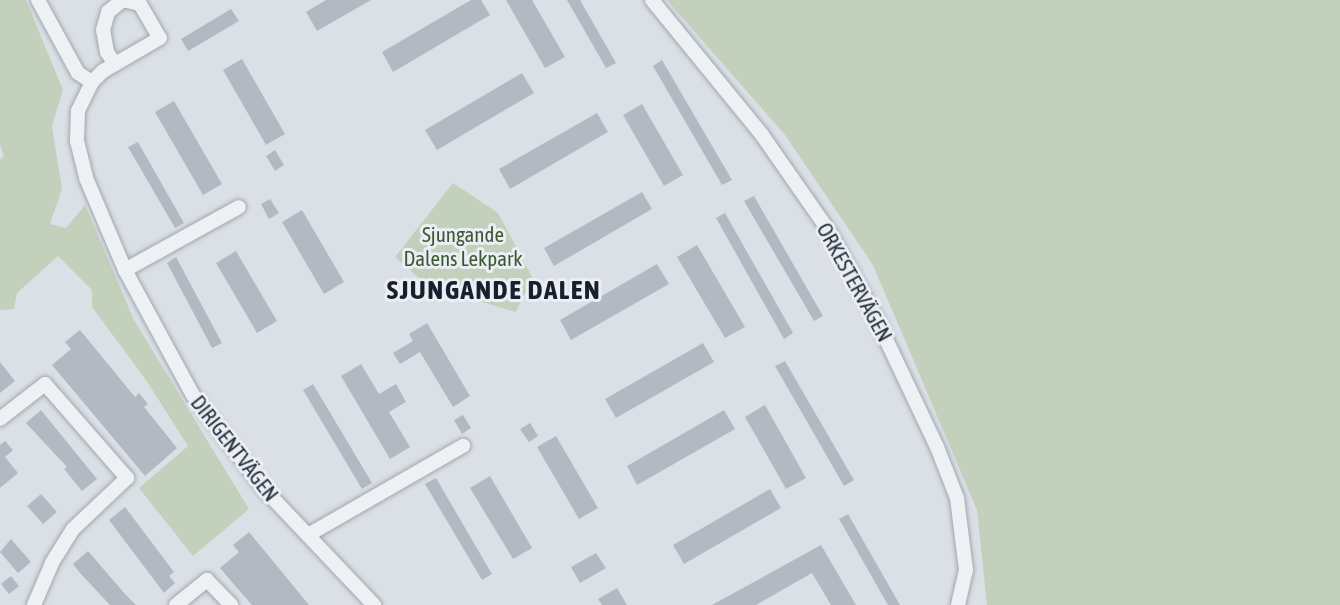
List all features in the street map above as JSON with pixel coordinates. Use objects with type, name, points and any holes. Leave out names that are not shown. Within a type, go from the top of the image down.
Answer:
[{"type":"street","points":[[38,0],[78,73],[92,82]]},
{"type":"street","name":"DIRIGENTVÄGEN","points":[[115,64],[107,52],[103,30],[108,12],[123,0],[140,3],[160,38],[115,64],[92,82],[78,111],[77,141],[86,178],[125,270],[194,395],[264,489],[374,605]]},
{"type":"street","name":"ORKESTERVÄGEN","points":[[652,0],[762,135],[829,231],[875,316],[933,437],[957,498],[966,570],[958,605]]},
{"type":"street","points":[[125,270],[239,207]]},
{"type":"street","points":[[0,419],[45,384],[126,478],[73,529],[52,563],[34,605]]},
{"type":"street","points":[[308,535],[464,446]]},
{"type":"street","points":[[176,605],[207,580],[231,605]]},
{"type":"green space","points":[[0,0],[26,0],[63,90],[52,126],[62,189],[50,224],[66,228],[85,205],[134,320],[249,509],[193,556],[139,488],[188,446],[146,380],[92,307],[92,290],[58,256],[17,293],[14,309],[0,310],[0,159],[4,157],[0,144]]},
{"type":"green space","points":[[667,0],[1340,0],[1340,605],[987,605],[977,510],[873,265],[785,135]]},
{"type":"green space","name":"Sjungande Dalens Lekpark","points":[[453,183],[498,213],[532,277],[516,312],[428,286],[395,257]]},
{"type":"building","points":[[326,0],[371,0],[317,31],[306,12]]},
{"type":"building","points":[[471,0],[481,0],[490,15],[393,72],[382,52]]},
{"type":"building","points":[[506,0],[532,0],[565,57],[545,68]]},
{"type":"building","points":[[567,0],[580,0],[616,63],[606,68]]},
{"type":"building","points":[[231,9],[239,21],[188,51],[181,39]]},
{"type":"building","points":[[242,59],[285,134],[266,145],[223,70]]},
{"type":"building","points":[[662,60],[732,180],[722,185],[653,66]]},
{"type":"building","points":[[522,73],[534,93],[437,150],[425,130]]},
{"type":"building","points":[[174,101],[222,184],[203,195],[155,112]]},
{"type":"building","points":[[642,104],[683,175],[664,186],[623,115]]},
{"type":"building","points":[[597,113],[608,132],[510,189],[499,169]]},
{"type":"building","points":[[138,142],[184,223],[175,228],[128,147]]},
{"type":"building","points":[[275,150],[284,165],[275,171],[266,156]]},
{"type":"building","points":[[642,192],[652,209],[554,266],[544,248]]},
{"type":"building","points":[[754,196],[823,316],[814,321],[744,201]]},
{"type":"building","points":[[270,199],[279,213],[269,219],[261,204]]},
{"type":"building","points":[[302,210],[344,282],[324,294],[282,222]]},
{"type":"building","points":[[725,213],[793,333],[784,339],[716,218]]},
{"type":"building","points":[[697,245],[745,327],[725,338],[677,257]]},
{"type":"building","points":[[236,251],[277,321],[257,333],[216,263]]},
{"type":"building","points":[[176,257],[222,343],[212,348],[167,263]]},
{"type":"building","points":[[657,264],[669,284],[571,340],[560,320]]},
{"type":"building","points":[[427,323],[470,396],[453,407],[420,352],[400,364],[393,353],[413,341],[409,334]]},
{"type":"building","points":[[80,330],[135,397],[139,393],[148,404],[144,407],[177,448],[145,476],[52,365],[71,349],[65,342]]},
{"type":"building","points":[[703,343],[714,362],[616,418],[605,399]]},
{"type":"building","points":[[785,361],[854,480],[844,486],[775,366]]},
{"type":"building","points":[[0,362],[15,381],[0,393]]},
{"type":"building","points":[[361,364],[379,394],[396,384],[406,402],[389,412],[410,447],[390,459],[341,376]]},
{"type":"building","points":[[313,384],[372,483],[362,489],[303,390]]},
{"type":"building","points":[[765,405],[806,478],[786,489],[745,417]]},
{"type":"building","points":[[41,410],[97,479],[82,491],[64,469],[67,467],[26,423]]},
{"type":"building","points":[[724,410],[735,429],[637,485],[627,466]]},
{"type":"building","points":[[463,415],[471,428],[462,434],[454,420]]},
{"type":"building","points":[[530,423],[538,436],[529,442],[520,429]]},
{"type":"building","points":[[556,436],[598,508],[579,519],[537,447]]},
{"type":"building","points":[[5,441],[13,450],[5,457],[18,473],[0,488],[0,445]]},
{"type":"building","points":[[490,476],[532,548],[513,559],[470,488]]},
{"type":"building","points":[[436,478],[492,574],[482,580],[425,484]]},
{"type":"building","points":[[770,489],[781,508],[684,564],[673,545]]},
{"type":"building","points":[[41,494],[57,512],[43,524],[27,506]]},
{"type":"building","points":[[125,507],[174,572],[169,576],[175,583],[164,593],[109,520]]},
{"type":"building","points":[[848,514],[900,605],[888,605],[839,519]]},
{"type":"building","points":[[249,532],[309,605],[252,605],[220,568],[239,552],[233,545]]},
{"type":"building","points":[[11,539],[31,562],[18,573],[0,552]]},
{"type":"building","points":[[821,545],[856,605],[831,605],[812,573],[756,605],[712,605]]},
{"type":"building","points":[[88,551],[136,605],[110,605],[80,573],[73,564]]},
{"type":"building","points":[[596,553],[606,568],[580,583],[571,567]]},
{"type":"building","points":[[11,576],[19,586],[9,594],[1,584]]},
{"type":"building","points":[[617,588],[627,605],[602,605],[598,599]]},
{"type":"district","name":"SJUNGANDE DALEN","points":[[494,290]]}]
